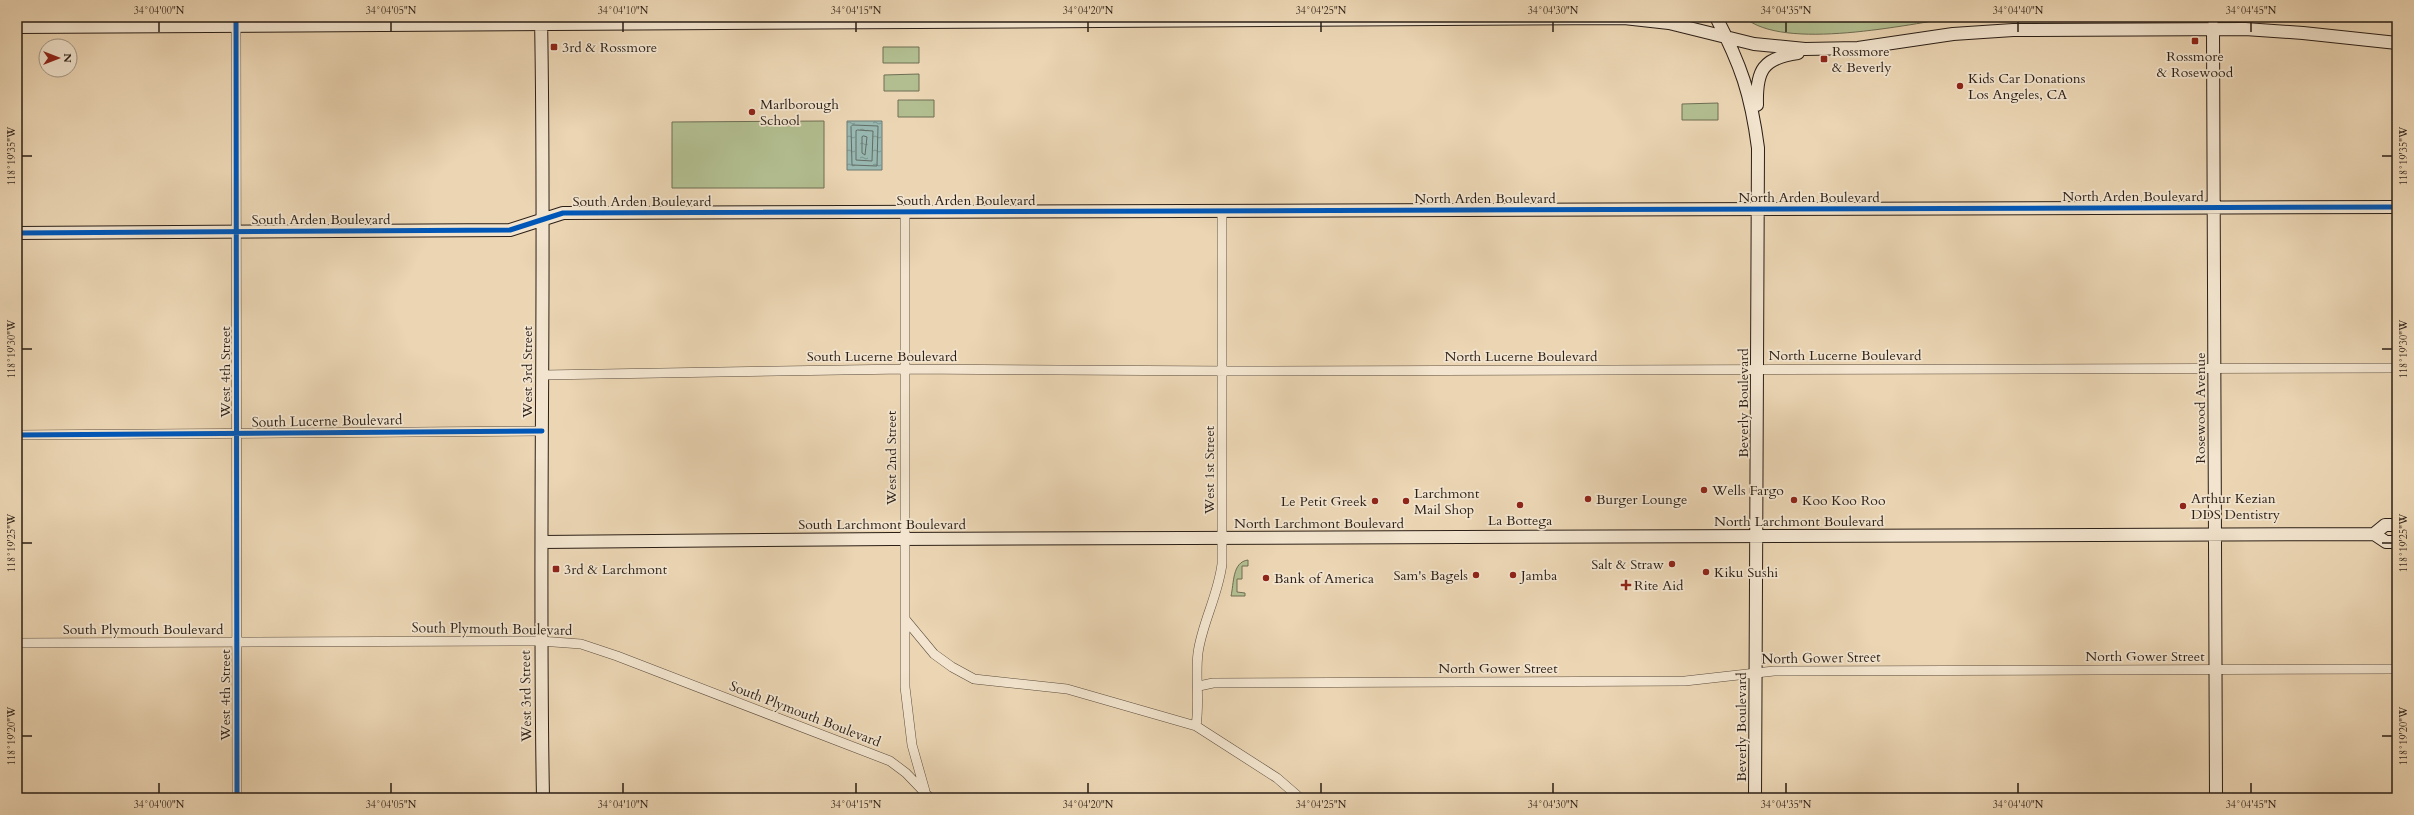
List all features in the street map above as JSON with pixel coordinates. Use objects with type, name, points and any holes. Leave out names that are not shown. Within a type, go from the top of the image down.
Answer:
[{"type":"street","points":[[1653,20],[1665,17]]},
{"type":"street","name":"Beverly Boulevard","points":[[1716,17],[1726,36],[1748,88],[1758,148],[1755,798]]},
{"type":"street","points":[[17,27],[236,22],[1590,18],[1653,20],[1760,44],[1821,49]]},
{"type":"street","name":"West 3rd Street","points":[[541,21],[543,375],[540,641],[543,798]]},
{"type":"street","name":"West 4th Street","points":[[236,22],[238,642],[237,798]]},
{"type":"street","points":[[1758,148],[1756,89],[1762,69],[1777,57],[1821,49],[1876,46],[1953,34],[1993,30],[2213,23],[2397,43]]},
{"type":"street","name":"Rosewood Avenue","points":[[2213,23],[2216,798]]},
{"type":"street","name":"North Arden Boulevard","points":[[1222,211],[2397,207]]},
{"type":"street","name":"South Arden Boulevard","points":[[17,233],[510,230],[563,213],[1222,211]]},
{"type":"street","name":"West 1st Street","points":[[1196,726],[1199,686],[1198,652],[1221,576],[1223,538],[1222,211]]},
{"type":"street","name":"West 2nd Street","points":[[904,212],[905,688],[912,745],[928,796]]},
{"type":"street","name":"North Lucerne Boulevard","points":[[1222,370],[2397,368]]},
{"type":"street","name":"South Lucerne Boulevard","points":[[543,375],[905,369],[1222,370]]},
{"type":"street","name":"South Lucerne Boulevard","points":[[17,434],[237,434],[542,430]]},
{"type":"street","name":"North Larchmont Boulevard","points":[[2374,534],[2386,525],[2397,525]]},
{"type":"street","name":"North Larchmont Boulevard","points":[[1223,538],[2374,534],[2386,542],[2397,542]]},
{"type":"street","name":"South Larchmont Boulevard","points":[[542,542],[1223,538]]},
{"type":"street","points":[[904,619],[934,654],[952,667],[974,679],[1066,689],[1196,726],[1277,778],[1300,798]]},
{"type":"street","name":"South Plymouth Boulevard","points":[[17,643],[540,641],[581,644],[617,656],[890,761],[906,773],[928,796]]},
{"type":"street","name":"North Gower Street","points":[[1199,686],[1213,683],[1685,681],[1756,672],[2397,669]]},
{"type":"green space","points":[[1744,17],[1958,17],[1847,33],[1816,34],[1787,33],[1762,27]]},
{"type":"green space","points":[[883,47],[919,47],[919,63],[883,63]]},
{"type":"green space","points":[[919,74],[919,91],[884,91],[884,75]]},
{"type":"green space","points":[[898,100],[934,100],[934,117],[898,117]]},
{"type":"green space","points":[[1718,103],[1718,120],[1682,120],[1682,104]]},
{"type":"green space","points":[[824,121],[824,188],[672,188],[672,122]]},
{"type":"green space","points":[[1248,560],[1248,566],[1242,566],[1242,579],[1237,579],[1237,592],[1245,593],[1245,596],[1231,596],[1236,569],[1243,562]]},
{"type":"water","points":[[847,121],[882,121],[882,170],[847,170]]},
{"type":"cycle path","points":[[236,17],[237,798]]},
{"type":"cycle path","points":[[17,233],[510,230],[563,213],[2397,207]]},
{"type":"cycle path","points":[[17,435],[542,431]]},
{"type":"place","name":"Rossmore & Rosewood","points":[[2195,41]]},
{"type":"place","name":"3rd & Rossmore","points":[[554,47]]},
{"type":"place","name":"Rossmore & Beverly","points":[[1824,59]]},
{"type":"place","name":"Kids Car Donations Los Angeles, CA","points":[[1960,86]]},
{"type":"place","name":"Marlborough School","points":[[752,112]]},
{"type":"place","name":"Wells Fargo","points":[[1704,490]]},
{"type":"place","name":"Burger Lounge","points":[[1588,499]]},
{"type":"place","name":"Koo Koo Roo","points":[[1794,500]]},
{"type":"place","name":"Le Petit Greek","points":[[1375,501]]},
{"type":"place","name":"Larchmont Mail Shop","points":[[1406,501]]},
{"type":"place","name":"La Bottega","points":[[1520,505]]},
{"type":"place","name":"Arthur Kezian DDS Dentistry","points":[[2183,506]]},
{"type":"place","name":"Salt & Straw","points":[[1672,564]]},
{"type":"place","name":"3rd & Larchmont","points":[[556,569]]},
{"type":"place","name":"Kiku Sushi","points":[[1706,572]]},
{"type":"place","name":"Sam's Bagels","points":[[1476,575]]},
{"type":"place","name":"Jamba","points":[[1513,575]]},
{"type":"place","name":"Bank of America","points":[[1266,578]]},
{"type":"place","name":"Rite Aid","points":[[1626,585]]}]
